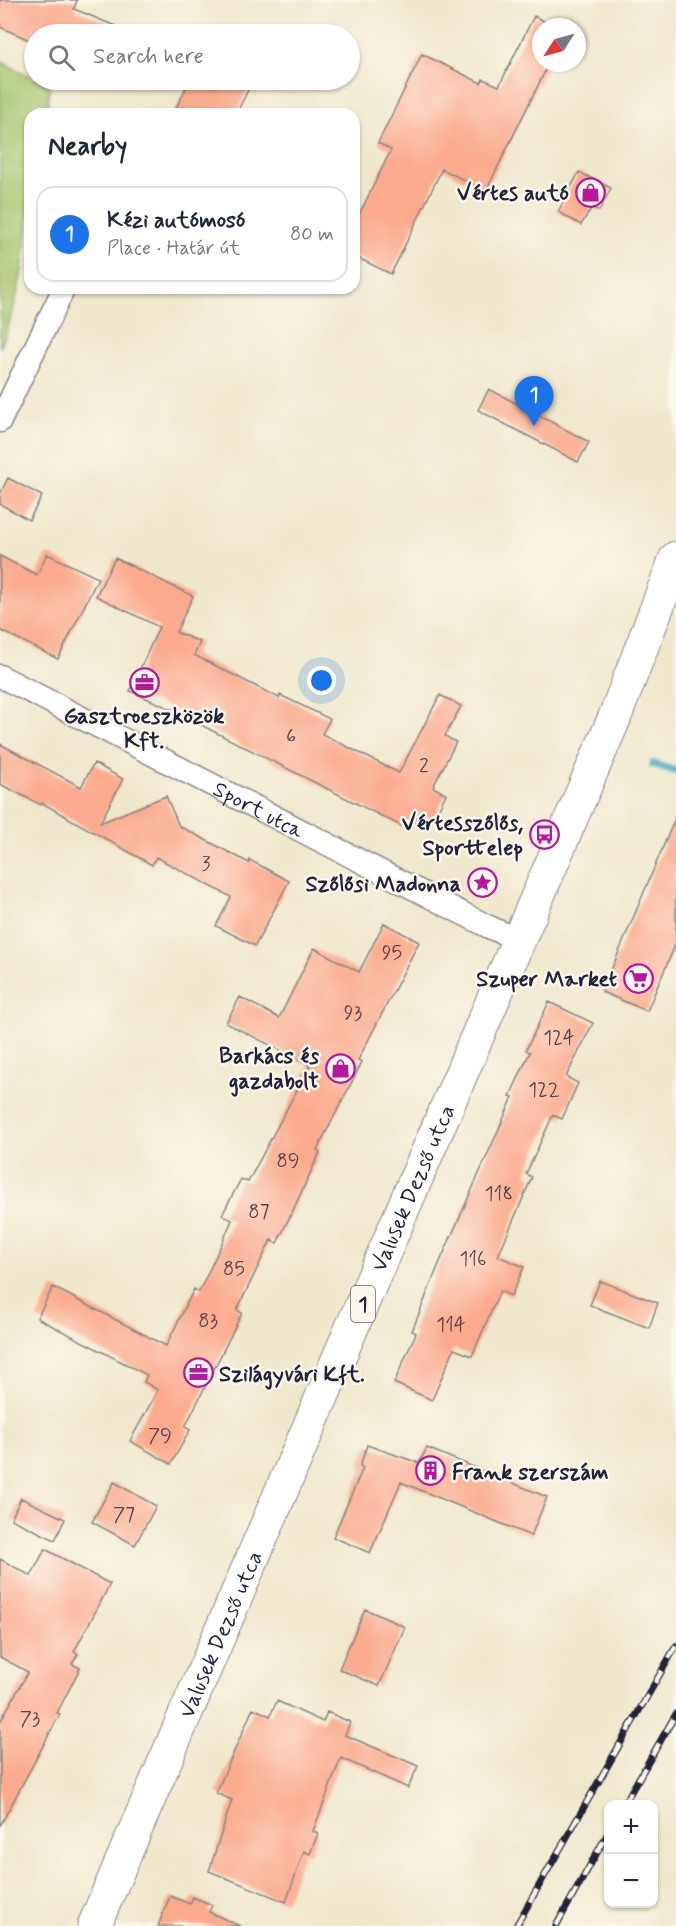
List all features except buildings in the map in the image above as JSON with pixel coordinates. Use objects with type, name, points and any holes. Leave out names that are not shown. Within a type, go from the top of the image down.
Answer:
[{"type":"main road","name":"Valusek Dezső utca","points":[[94,1926],[519,940],[629,681],[676,558]]},
{"type":"street","points":[[0,421],[61,294]]},
{"type":"street","name":"Sport utca","points":[[0,676],[489,927],[519,940]]},
{"type":"green space","points":[[0,61],[24,73],[24,90],[50,90],[47,108],[24,108],[24,255],[18,292],[0,348]]},
{"type":"waterway","points":[[653,764],[676,771]]},
{"type":"railway","points":[[516,1926],[676,1646]]},
{"type":"railway","points":[[626,1800],[676,1714]]},
{"type":"railway","points":[[556,1926],[604,1840]]},
{"type":"place","name":"Vértes autó","points":[[590,192]]},
{"type":"place","name":"Kézi autómosó","points":[[534,426]]},
{"type":"place","name":"Gasztroeszközök Kft.","points":[[144,683]]},
{"type":"place","name":"Vértesszőlős, Sporttelep","points":[[544,835]]},
{"type":"place","name":"Szőlősi Madonna","points":[[482,883]]},
{"type":"place","name":"Szuper Market","points":[[638,978]]},
{"type":"place","name":"Barkács és gazdabolt","points":[[340,1068]]},
{"type":"place","name":"Szilágyvári Kft.","points":[[198,1373]]},
{"type":"place","name":"Frank szerszám","points":[[431,1471]]}]
